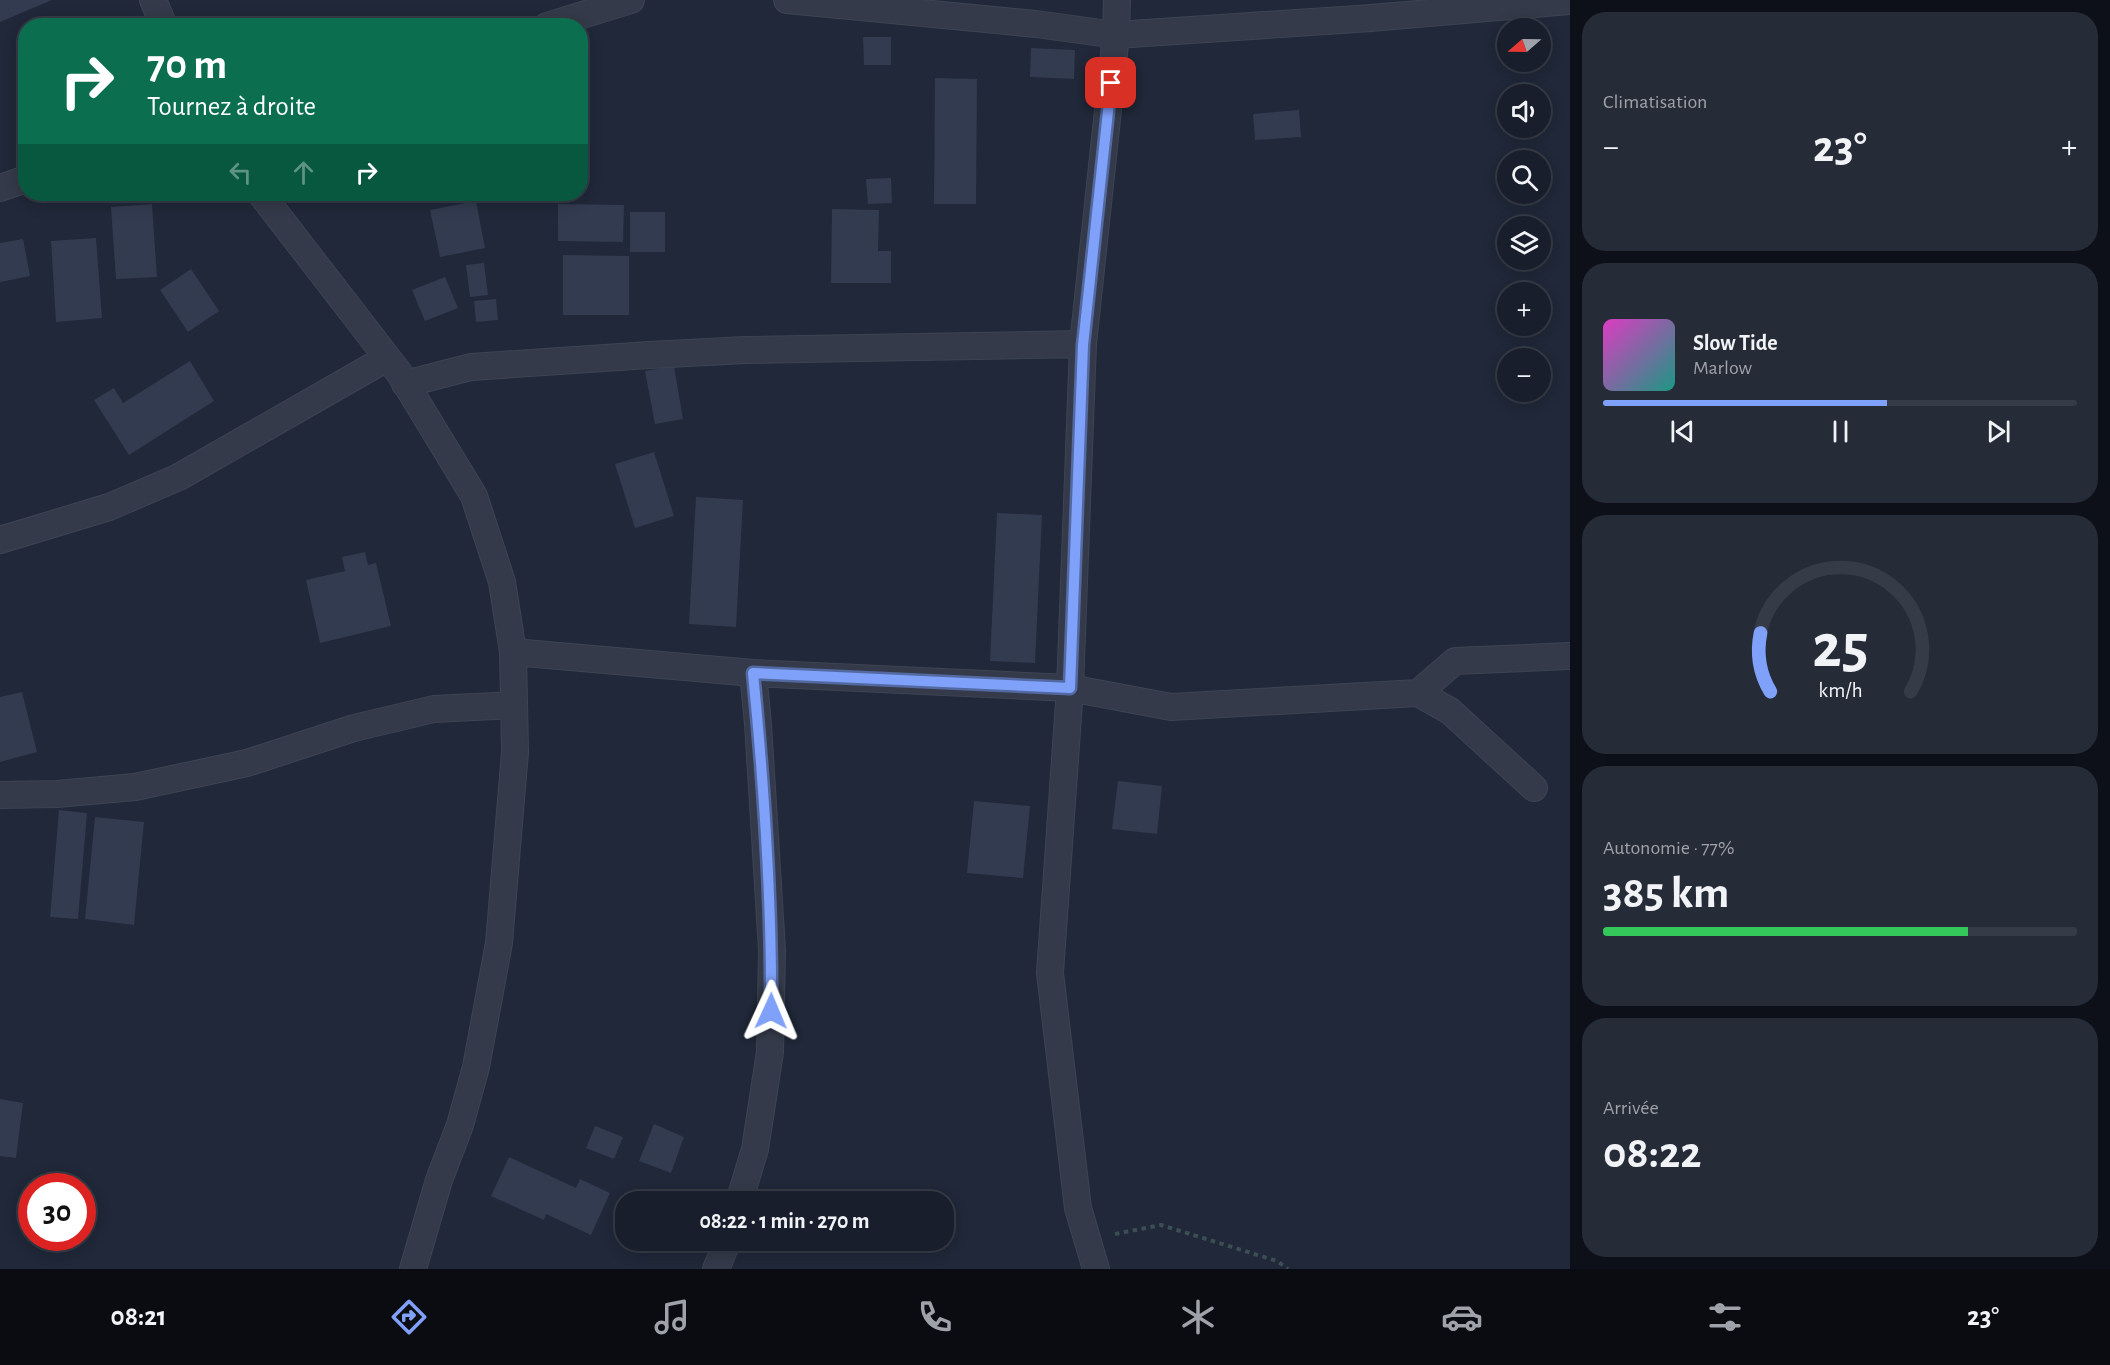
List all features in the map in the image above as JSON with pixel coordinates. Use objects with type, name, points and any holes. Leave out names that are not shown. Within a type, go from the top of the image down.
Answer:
[{"type":"street","points":[[153,0],[161,18]]},
{"type":"street","points":[[573,18],[631,0]]},
{"type":"street","points":[[787,0],[1036,24],[1116,35],[1360,19],[1570,1]]},
{"type":"street","points":[[1096,1269],[1077,1208],[1050,973],[1070,688],[1083,345],[1116,35],[1117,0]]},
{"type":"street","points":[[0,188],[18,182]]},
{"type":"street","points":[[266,201],[387,358],[474,496],[502,582],[513,652],[515,752],[498,943],[489,999],[476,1067],[460,1125],[439,1180],[413,1269]]},
{"type":"street","points":[[405,384],[471,367],[638,356],[758,350],[1083,345]]},
{"type":"street","points":[[0,540],[109,507],[178,477],[387,358]]},
{"type":"street","points":[[513,652],[753,673],[1070,688],[1171,707],[1418,693],[1450,711],[1534,788]]},
{"type":"street","points":[[1418,693],[1455,661],[1570,656]]},
{"type":"street","points":[[742,1191],[755,1149],[770,1052],[772,950],[753,673]]},
{"type":"street","points":[[0,795],[135,787],[247,763],[354,728],[434,709],[514,705]]},
{"type":"street","points":[[716,1269],[723,1251]]},
{"type":"path","points":[[1088,1243],[1161,1225],[1277,1261],[1288,1269]]},
{"type":"building","points":[[0,0],[52,0],[0,22]]},
{"type":"building","points":[[863,37],[891,37],[891,65],[864,65]]},
{"type":"building","points":[[1031,48],[1075,50],[1074,79],[1030,77]]},
{"type":"building","points":[[935,78],[977,79],[976,204],[934,204]]},
{"type":"building","points":[[1299,110],[1301,137],[1255,140],[1253,114]]},
{"type":"building","points":[[891,178],[892,203],[868,204],[866,179]]},
{"type":"building","points":[[476,201],[485,248],[440,257],[430,210]]},
{"type":"building","points":[[152,204],[157,277],[116,279],[111,207]]},
{"type":"building","points":[[558,204],[624,205],[623,242],[558,241]]},
{"type":"building","points":[[832,209],[879,210],[878,251],[891,251],[891,283],[831,283]]},
{"type":"building","points":[[630,212],[665,212],[665,252],[630,252]]},
{"type":"building","points":[[96,238],[102,318],[56,322],[51,241]]},
{"type":"building","points":[[23,239],[30,276],[0,282],[0,243]]},
{"type":"building","points":[[563,255],[629,256],[629,315],[563,315]]},
{"type":"building","points":[[484,263],[488,295],[470,297],[466,265]]},
{"type":"building","points":[[191,269],[219,311],[188,332],[160,290]]},
{"type":"building","points":[[445,277],[458,308],[425,321],[412,290]]},
{"type":"building","points":[[496,299],[498,320],[476,322],[474,301]]},
{"type":"building","points":[[190,361],[214,401],[129,455],[94,400],[114,388],[123,403]]},
{"type":"building","points":[[674,366],[683,419],[655,424],[645,371]]},
{"type":"building","points":[[654,452],[674,516],[635,528],[615,464]]},
{"type":"building","points":[[696,497],[743,500],[736,627],[689,624]]},
{"type":"building","points":[[997,513],[1042,515],[1035,663],[990,661]]},
{"type":"building","points":[[365,552],[368,565],[376,563],[391,626],[320,643],[306,580],[345,571],[342,557]]},
{"type":"building","points":[[22,692],[37,752],[0,762],[0,697]]},
{"type":"building","points":[[1118,781],[1162,786],[1157,834],[1112,829]]},
{"type":"building","points":[[974,801],[1030,806],[1023,878],[967,873]]},
{"type":"building","points":[[59,810],[87,813],[78,919],[50,917]]},
{"type":"building","points":[[95,817],[144,822],[134,925],[85,919]]},
{"type":"building","points":[[0,1099],[23,1103],[16,1158],[0,1156]]},
{"type":"building","points":[[654,1124],[684,1137],[671,1173],[639,1161]]},
{"type":"building","points":[[595,1126],[623,1137],[614,1159],[586,1148]]},
{"type":"building","points":[[509,1157],[576,1188],[580,1179],[610,1193],[591,1235],[546,1214],[544,1220],[491,1196]]},
{"type":"route","points":[[771,1011],[772,950],[753,673],[1070,688],[1083,345],[1111,83]]}]
